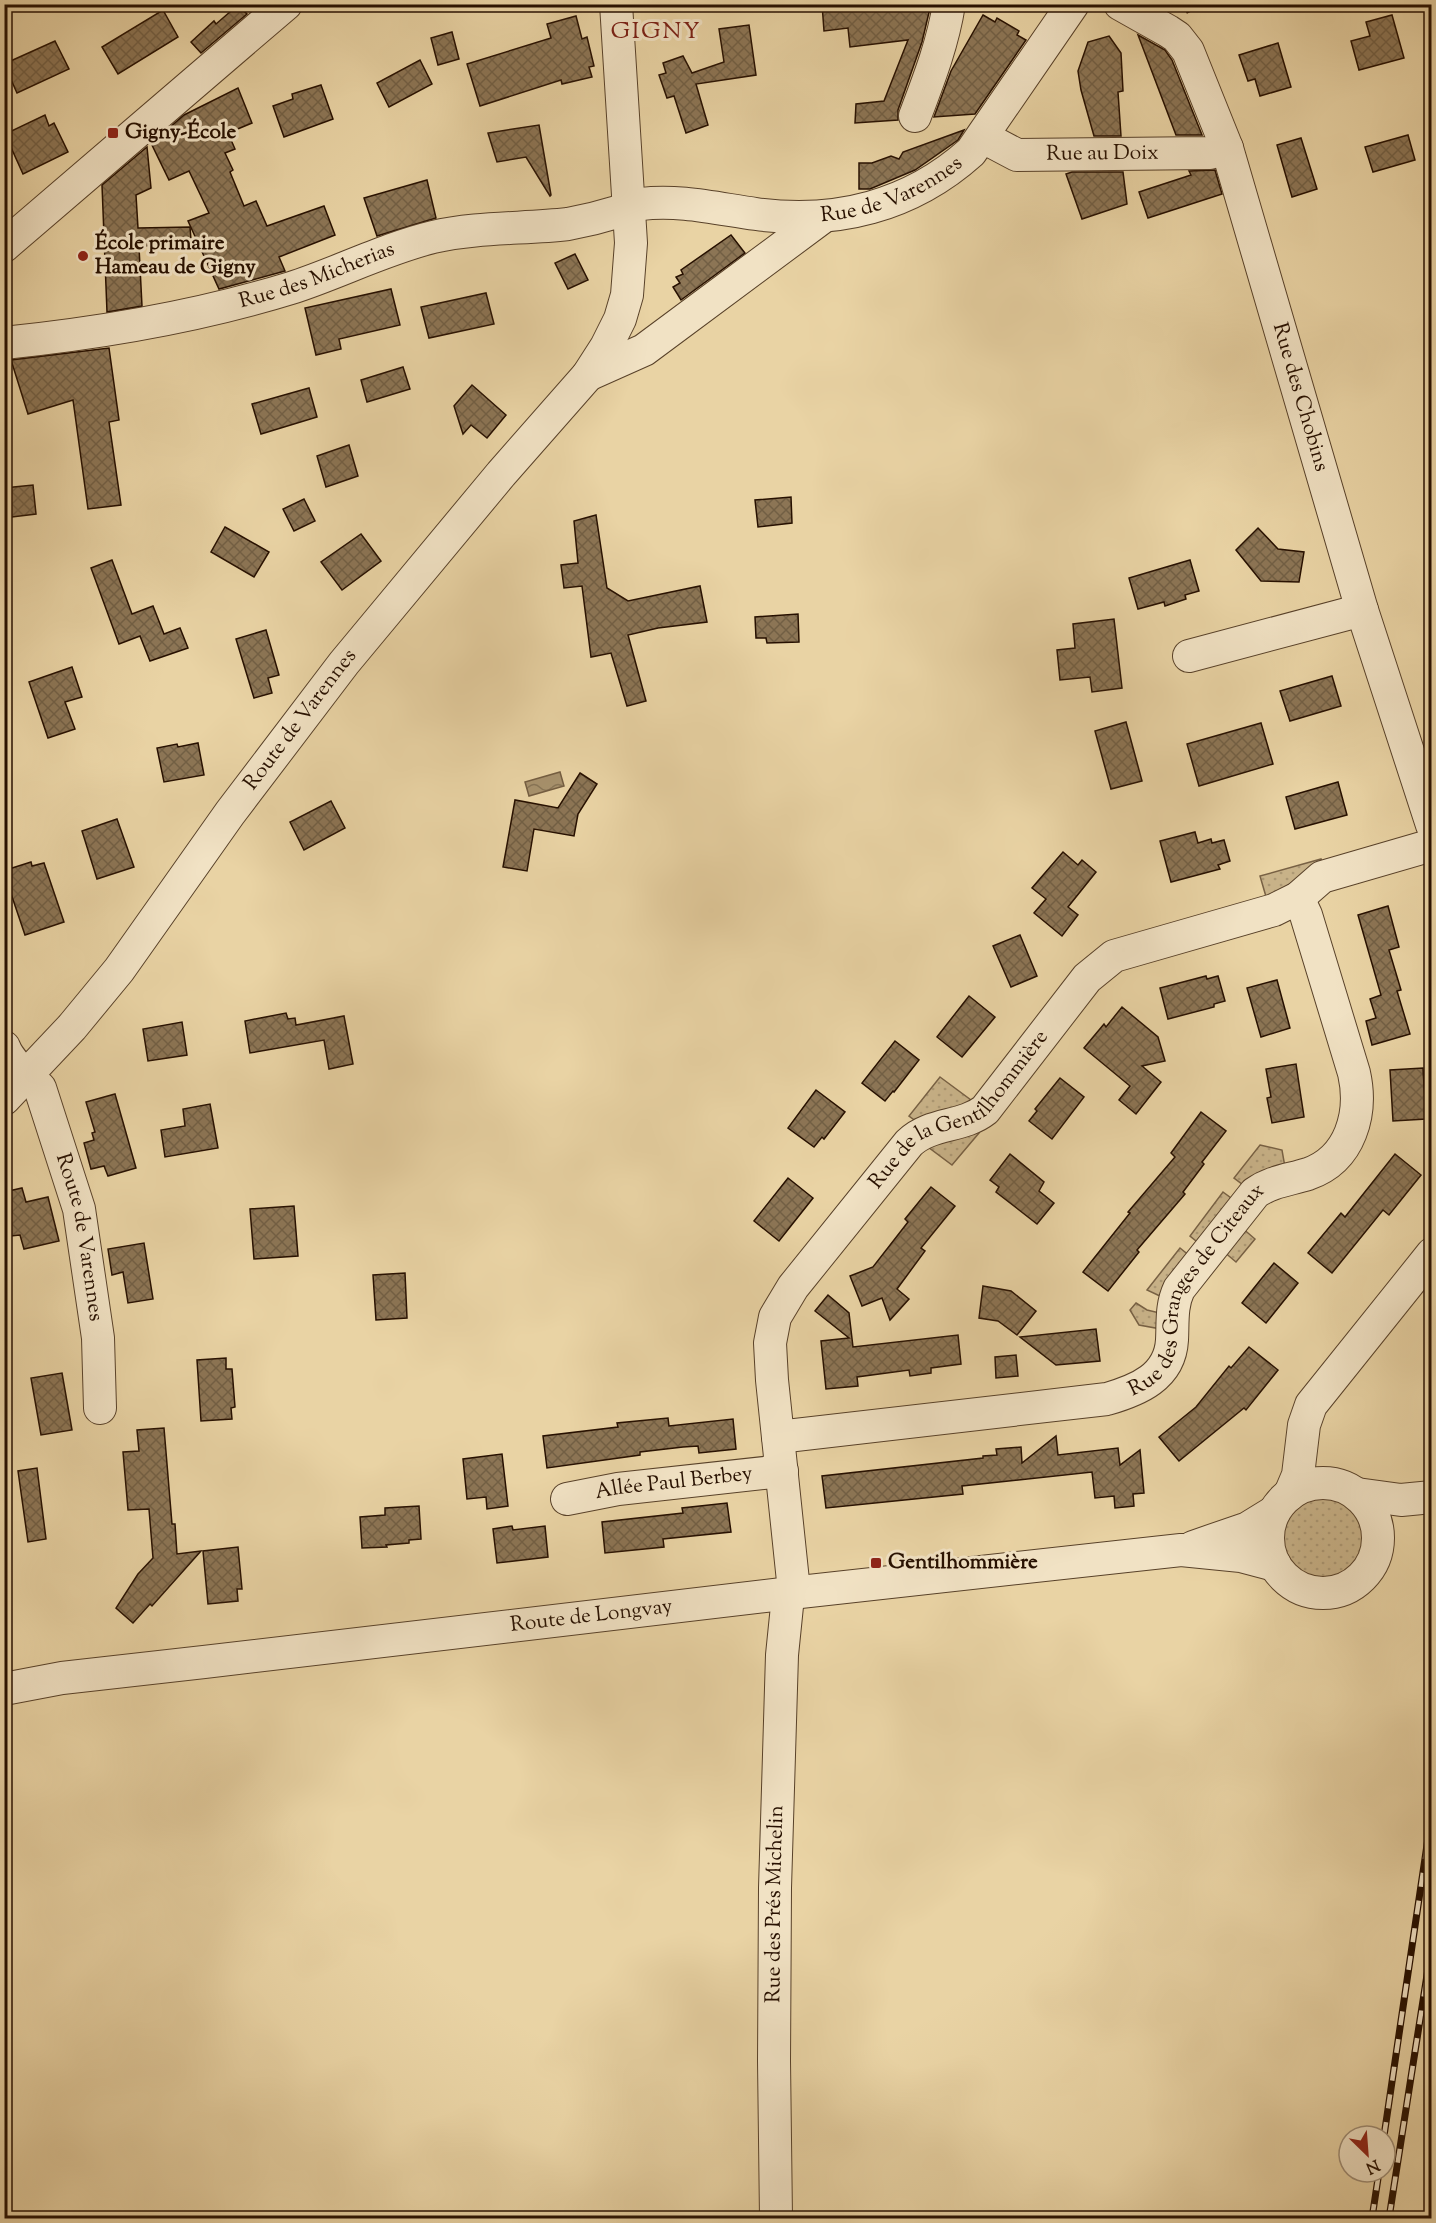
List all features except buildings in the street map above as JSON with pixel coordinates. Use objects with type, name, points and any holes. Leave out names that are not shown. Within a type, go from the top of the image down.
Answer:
[{"type":"street","points":[[4,246],[286,4]]},
{"type":"street","name":"Route de Varennes","points":[[4,1099],[27,1076],[119,970],[230,813],[344,663],[501,474],[588,375],[606,347],[620,319],[627,295],[632,243],[616,4]]},
{"type":"street","points":[[915,116],[934,68],[949,4]]},
{"type":"street","name":"Rue de Varennes","points":[[629,208],[640,204],[693,204],[760,215],[823,217],[856,213],[892,202],[957,165],[983,137],[1073,4]]},
{"type":"street","name":"Rue des Chobins","points":[[1120,4],[1168,31],[1182,44],[1194,66],[1227,148],[1362,610],[1431,825]]},
{"type":"street","name":"Rue au Doix","points":[[983,137],[1017,154],[1210,153],[1227,148]]},
{"type":"street","name":"Rue des Micherias","points":[[4,344],[76,336],[160,322],[225,307],[292,288],[435,237],[572,223],[629,208]]},
{"type":"street","points":[[588,375],[644,350],[823,217]]},
{"type":"street","points":[[1189,656],[1362,610]]},
{"type":"street","name":"Rue de la Gentilhommière","points":[[791,1593],[793,1581],[770,1343],[775,1317],[793,1287],[909,1143],[918,1135],[929,1130],[964,1122],[985,1110],[1087,978],[1114,956],[1274,910],[1298,898],[1322,877],[1431,845]]},
{"type":"street","name":"Rue des Granges de Citeaux","points":[[778,1437],[1107,1399],[1142,1386],[1162,1370],[1169,1356],[1173,1308],[1179,1289],[1255,1193],[1273,1183],[1324,1167],[1334,1159],[1352,1131],[1358,1100],[1354,1073],[1306,915],[1298,898]]},
{"type":"street","name":"Route de Varennes","points":[[4,1047],[40,1089],[78,1209],[98,1338],[100,1408]]},
{"type":"street","points":[[1321,1394],[1318,1426],[1321,1450],[1329,1470],[1367,1504],[1374,1516],[1379,1543],[1368,1572],[1350,1587],[1335,1592],[1320,1593],[1304,1590],[1285,1578],[1275,1565],[1268,1539],[1269,1525],[1299,1475],[1306,1414],[1311,1405],[1431,1254]]},
{"type":"street","name":"Allée Paul Berbey","points":[[567,1499],[618,1489],[782,1471]]},
{"type":"street","points":[[1282,1503],[1314,1483],[1401,1500],[1431,1497]]},
{"type":"street","name":"Route de Longvay","points":[[1180,1551],[1248,1528],[1282,1503]]},
{"type":"street","points":[[1379,1543],[1407,1521],[1431,1508]]},
{"type":"street","name":"Route de Longvay","points":[[4,1689],[62,1678],[791,1593],[1180,1551],[1241,1556],[1275,1565]]},
{"type":"street","name":"Rue des Prés Michelin","points":[[776,2218],[775,1888],[782,1655],[787,1606],[791,1593]]},
{"type":"shaded area","points":[[1321,859],[1323,866],[1267,900],[1260,876]]},
{"type":"shaded area","points":[[940,1077],[975,1103],[917,1122],[909,1116]]},
{"type":"shaded area","points":[[974,1128],[979,1133],[952,1165],[924,1144]]},
{"type":"shaded area","points":[[1260,1145],[1282,1150],[1285,1167],[1246,1187],[1234,1178]]},
{"type":"shaded area","points":[[1223,1192],[1235,1201],[1201,1245],[1190,1236]]},
{"type":"shaded area","points":[[1241,1227],[1255,1239],[1236,1262],[1223,1251]]},
{"type":"shaded area","points":[[1180,1248],[1191,1257],[1162,1297],[1147,1290]]},
{"type":"shaded area","points":[[1136,1303],[1147,1310],[1160,1313],[1161,1329],[1139,1325],[1130,1310]]},
{"type":"shaded area","points":[[1316,1496],[1332,1496],[1355,1508],[1364,1522],[1367,1539],[1364,1556],[1355,1570],[1332,1582],[1316,1582],[1300,1575],[1288,1563],[1281,1547],[1281,1531],[1288,1515],[1300,1503]]},
{"type":"water","points":[[560,772],[564,786],[529,796],[525,782]]},
{"type":"railway","points":[[1386,2124],[1432,1811]]},
{"type":"railway","points":[[1389,2218],[1432,1943]]},
{"type":"railway","points":[[1372,2218],[1377,2184]]},
{"type":"place","name":"Gigny-École","points":[[113,133]]},
{"type":"place","name":"École primaire Hameau de Gigny","points":[[83,256]]},
{"type":"place","name":"Gentilhommière","points":[[876,1563]]},
{"type":"district","name":"GIGNY","points":[[656,32]]}]
